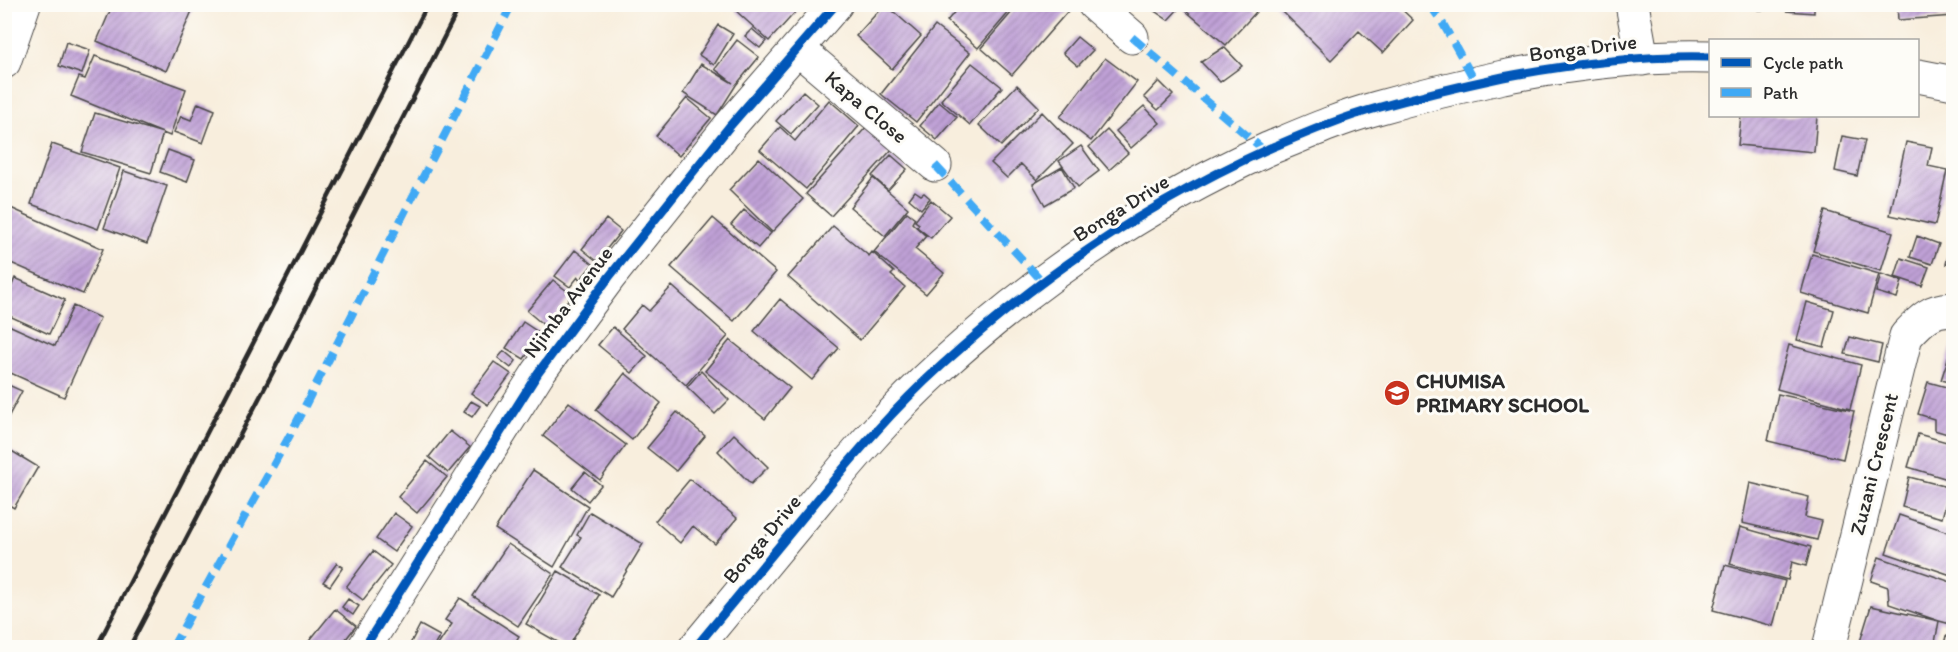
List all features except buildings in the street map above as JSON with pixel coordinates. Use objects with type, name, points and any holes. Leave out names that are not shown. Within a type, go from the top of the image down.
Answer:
[{"type":"street","points":[[6,57],[24,4]]},
{"type":"street","name":"Njimba Avenue","points":[[364,648],[538,373],[609,277],[729,127],[836,4]]},
{"type":"street","points":[[1094,4],[1132,37]]},
{"type":"street","points":[[1632,4],[1642,58]]},
{"type":"street","name":"Kapa Close","points":[[798,49],[934,165]]},
{"type":"street","name":"Bonga Drive","points":[[695,648],[870,436],[941,366],[1006,310],[1074,258],[1148,210],[1215,174],[1303,134],[1375,108],[1476,83],[1563,66],[1642,58],[1709,57]]},
{"type":"street","points":[[1919,76],[1953,83]]},
{"type":"street","name":"Zuzani Crescent","points":[[1829,648],[1906,336],[1919,321],[1934,311],[1953,310]]},
{"type":"railway","points":[[96,648],[428,4]]},
{"type":"railway","points":[[129,648],[461,4]]},
{"type":"marked path","points":[[172,648],[290,435],[512,4]]},
{"type":"marked path","points":[[1429,4],[1442,22],[1476,83]]},
{"type":"marked path","points":[[1132,37],[1265,151]]},
{"type":"marked path","points":[[935,165],[1043,282]]},
{"type":"cycle path","points":[[364,648],[538,373],[609,277],[729,127],[836,4]]},
{"type":"cycle path","points":[[695,648],[857,453],[889,417],[942,365],[1056,272],[1096,244],[1180,193],[1268,149],[1322,127],[1363,112],[1424,95],[1503,77],[1580,64],[1658,57],[1709,57]]},
{"type":"place","name":"CHUMISA PRIMARY SCHOOL","points":[[1397,393]]}]
